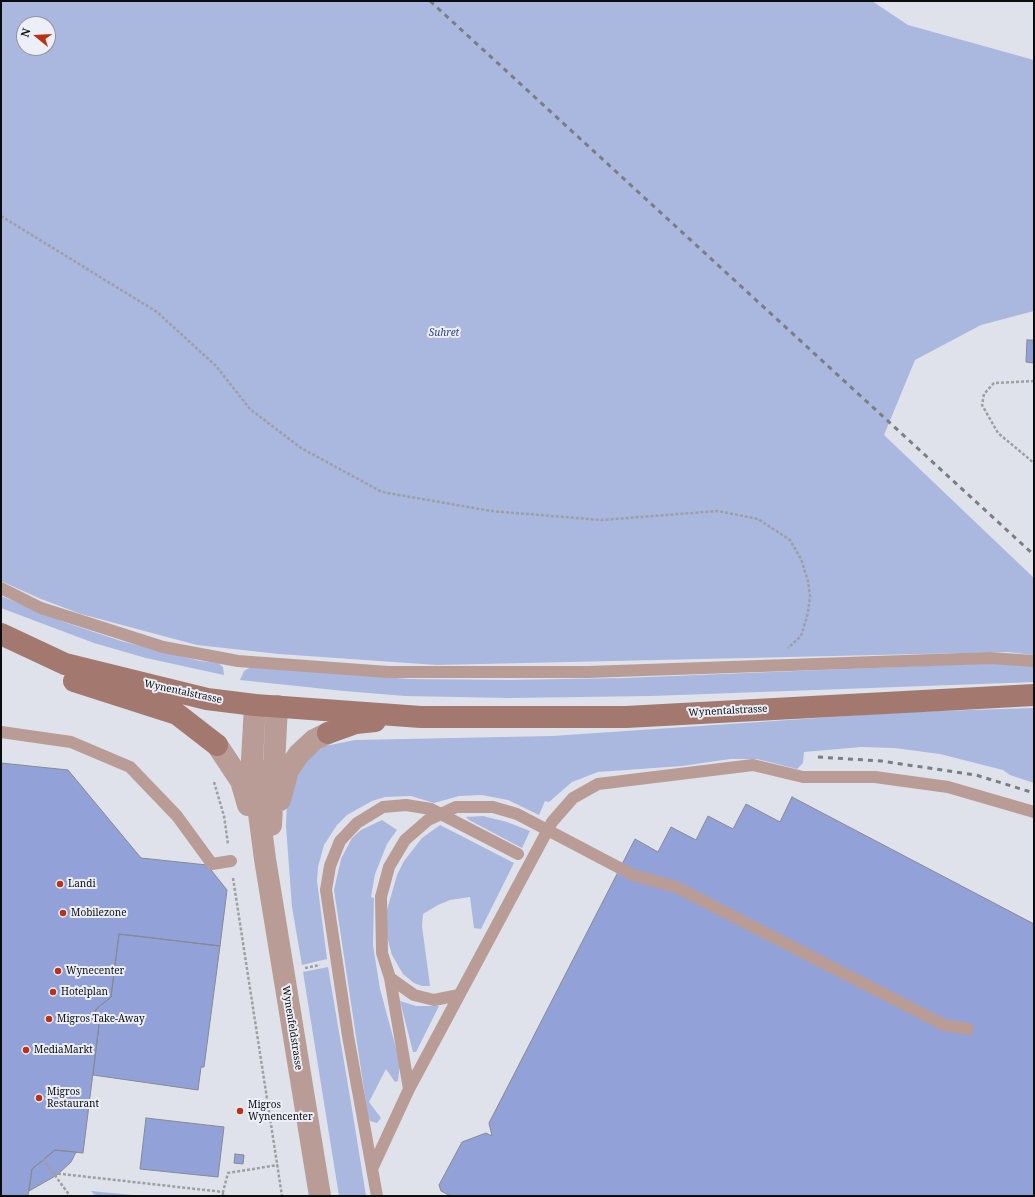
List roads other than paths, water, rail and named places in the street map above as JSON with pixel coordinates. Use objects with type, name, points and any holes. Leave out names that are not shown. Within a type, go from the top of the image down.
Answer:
[{"type":"main road","name":"Wynentalstrasse","points":[[1,634],[65,664],[207,699],[255,705],[421,717],[626,717],[1034,695]]},
{"type":"main road","name":"Wynentalstrasse","points":[[1,650],[70,680],[177,714],[217,745]]},
{"type":"main road","name":"Wynentalstrasse","points":[[328,733],[356,723],[421,717]]},
{"type":"street","name":"Wynenfeldstrasse","points":[[255,705],[252,760],[267,849],[283,971],[320,1196]]},
{"type":"street","name":"Wynenfeldstrasse","points":[[267,849],[277,706]]},
{"type":"street","name":"Wynenfeldstrasse","points":[[267,849],[288,770],[298,754],[314,740],[328,733]]},
{"type":"street","name":"Wynenfeldstrasse","points":[[217,745],[241,781],[267,849]]},
{"type":"lane","points":[[1,588],[41,608],[163,648],[238,661],[388,672],[580,672],[990,658],[1034,661]]},
{"type":"lane","points":[[1,732],[71,742],[130,767],[177,816],[212,864],[231,861]]},
{"type":"lane","points":[[372,1168],[409,1089],[552,822],[573,798],[598,784],[753,765],[803,777],[875,777],[948,787],[1034,812]]},
{"type":"lane","points":[[377,1196],[336,962],[326,890],[330,866],[340,841],[356,823],[383,807],[406,805],[431,809],[518,854]]},
{"type":"lane","points":[[409,1089],[390,978],[382,953],[381,897],[389,866],[405,840],[428,820],[456,807],[493,807],[517,814],[633,875],[676,887],[944,1025],[968,1029]]},
{"type":"lane","points":[[390,978],[414,995],[434,1000],[459,995]]},
{"type":"railway","points":[[430,1],[1034,555]]},
{"type":"railway","points":[[818,757],[881,761],[976,775],[1034,793]]},
{"type":"place","name":"Landi","points":[[60,884]]},
{"type":"place","name":"Mobilezone","points":[[63,913]]},
{"type":"place","name":"Wynecenter","points":[[58,971]]},
{"type":"place","name":"Hotelplan","points":[[53,992]]},
{"type":"place","name":"Migros Take-Away","points":[[49,1019]]},
{"type":"place","name":"MediaMarkt","points":[[26,1050]]},
{"type":"place","name":"Migros Restaurant","points":[[39,1098]]},
{"type":"place","name":"Migros Wynencenter","points":[[240,1111]]},
{"type":"park label","name":"Suhret","points":[[444,333]]}]
